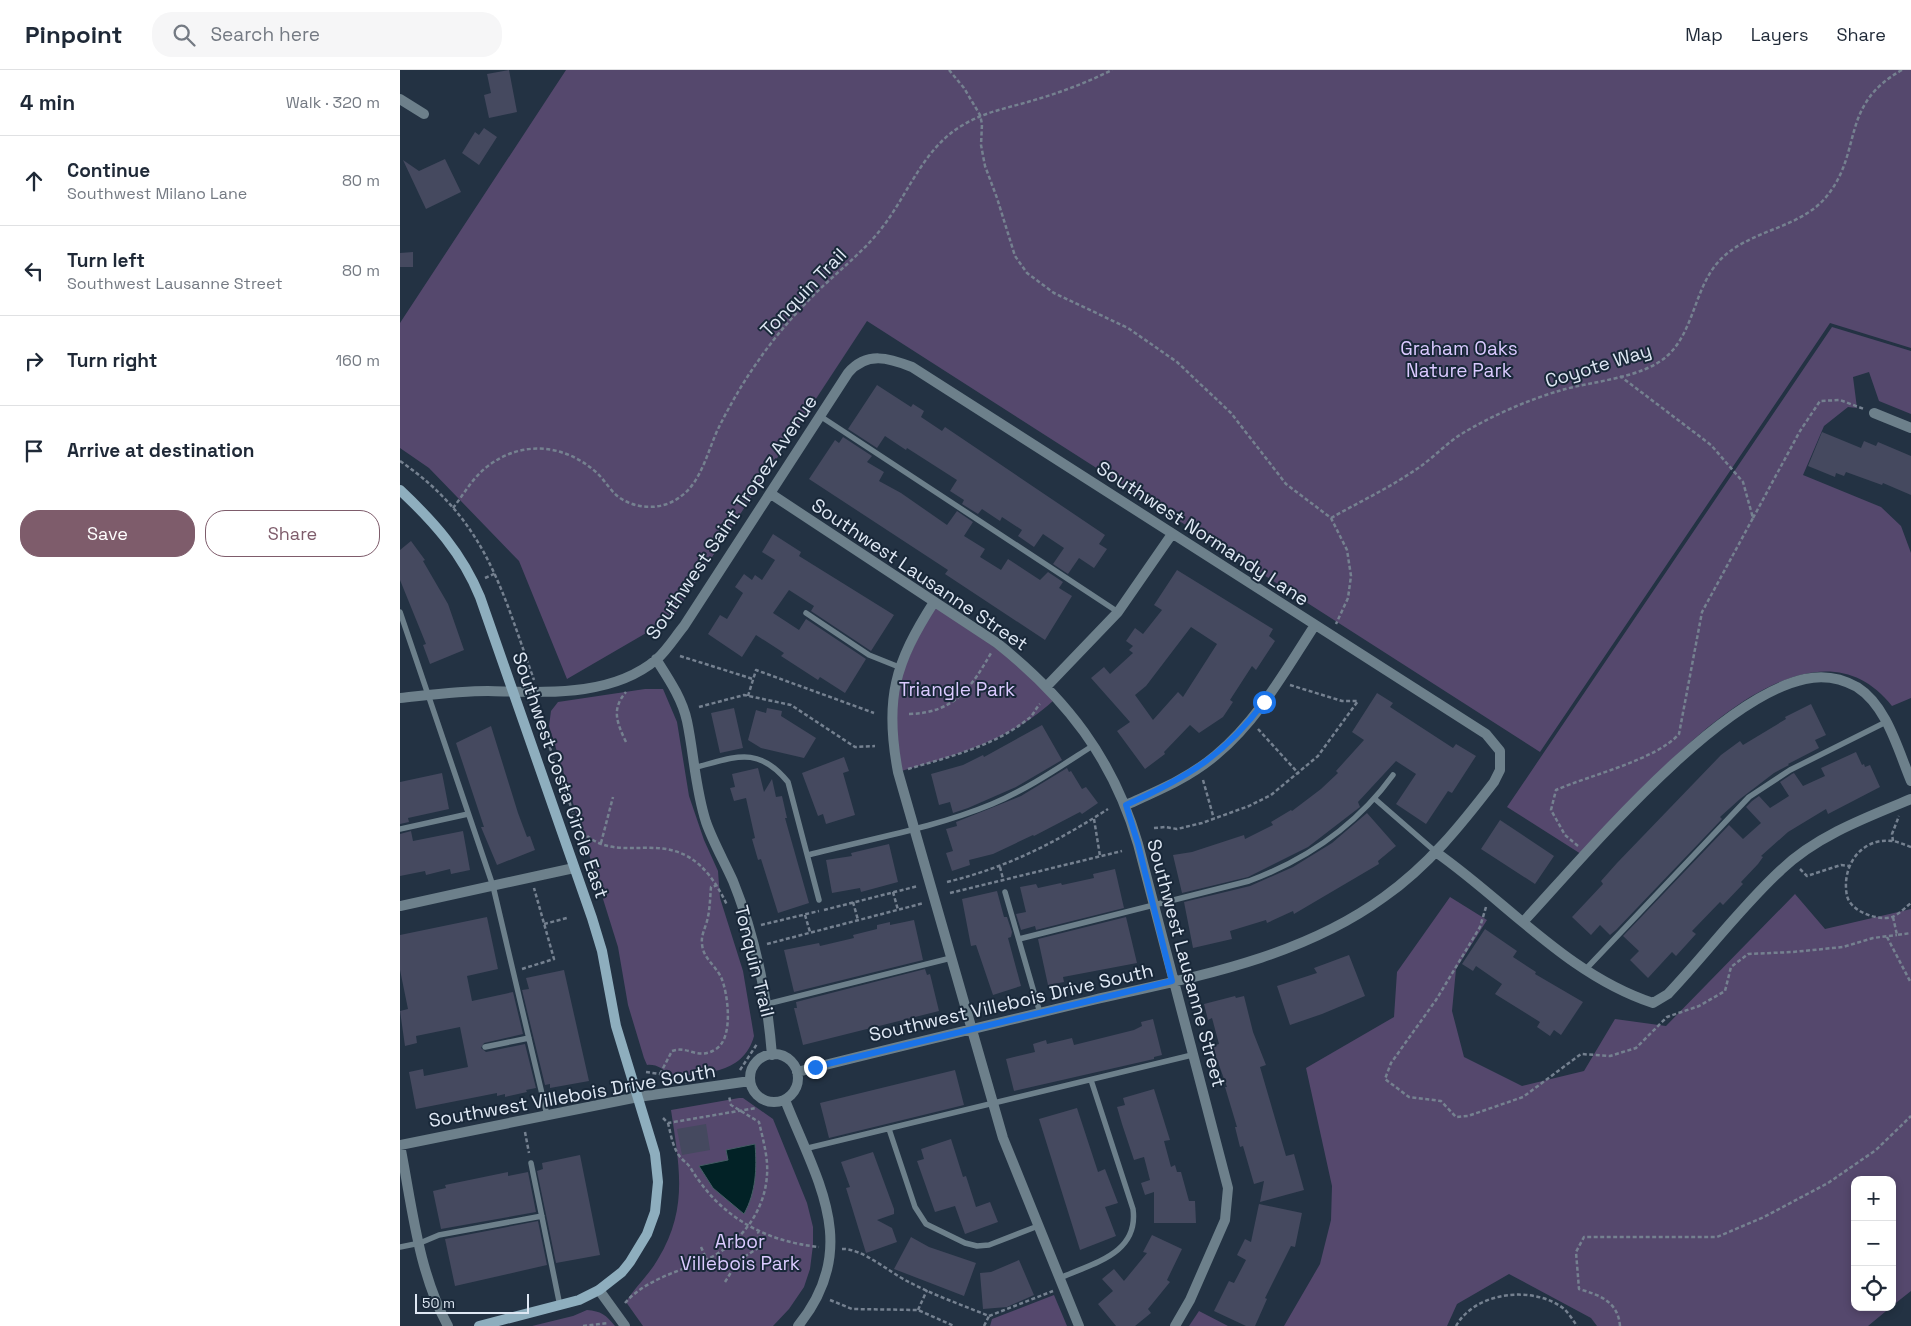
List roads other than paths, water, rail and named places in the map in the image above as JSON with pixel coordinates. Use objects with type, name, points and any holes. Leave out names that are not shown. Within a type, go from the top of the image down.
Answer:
[{"type":"street","points":[[400,99],[424,114]]},
{"type":"street","name":"Southwest Saint Tropez Avenue","points":[[400,698],[486,691],[536,693],[600,686],[621,679],[656,659],[684,626],[854,366],[878,357]]},
{"type":"street","name":"Southwest Normandy Lane","points":[[878,357],[892,359],[912,368],[1486,734],[1500,751]]},
{"type":"street","points":[[1874,413],[1911,428]]},
{"type":"street","name":"Southwest Costa Circle East","points":[[400,490],[436,525],[452,544],[470,573],[489,619],[602,951],[616,1026],[655,1154],[658,1197],[647,1234],[638,1251],[622,1272],[599,1290],[560,1306],[479,1326]]},
{"type":"street","name":"Southwest Lausanne Street","points":[[771,494],[997,643],[1047,686],[1077,720],[1114,778],[1126,805],[1138,844],[1172,981],[1226,1173],[1229,1201],[1225,1220],[1190,1300],[1174,1326]]},
{"type":"street","points":[[1047,686],[1118,612],[1172,534]]},
{"type":"street","points":[[934,602],[915,631],[900,667],[892,695],[890,713],[896,764],[992,1104],[1006,1146],[1079,1326]]},
{"type":"street","points":[[1126,805],[1173,784],[1215,756],[1250,721],[1315,625]]},
{"type":"street","points":[[656,659],[681,704],[686,720],[693,768],[706,823],[732,880],[756,946],[767,1004],[772,1055]]},
{"type":"street","points":[[1524,921],[1689,751],[1730,716],[1781,687],[1806,679],[1831,678],[1858,688],[1872,700],[1886,722],[1911,781]]},
{"type":"street","name":"Southwest Villebois Drive South","points":[[797,1072],[1243,964],[1298,946],[1343,924],[1384,898],[1437,853],[1494,782],[1500,770],[1500,751]]},
{"type":"street","points":[[1437,853],[1493,894],[1585,970],[1628,994],[1653,1002],[1668,994],[1781,869],[1810,848],[1860,820],[1911,799]]},
{"type":"street","points":[[400,906],[574,868]]},
{"type":"street","points":[[772,1055],[782,1056],[789,1060],[797,1072],[797,1086],[785,1100],[775,1102],[760,1098],[754,1091],[750,1081],[753,1067],[758,1061],[772,1055]]},
{"type":"street","name":"Southwest Villebois Drive South","points":[[400,1145],[638,1097],[750,1081]]},
{"type":"street","points":[[785,1100],[825,1201],[830,1219],[831,1234],[828,1268],[824,1282],[808,1314],[798,1326]]},
{"type":"street","points":[[400,1145],[427,1280],[438,1308],[448,1326]]},
{"type":"street","points":[[599,1290],[625,1326]]},
{"type":"lane","points":[[820,416],[1118,612]]},
{"type":"lane","points":[[400,612],[493,886],[547,1115]]},
{"type":"lane","points":[[806,613],[869,655],[900,667]]},
{"type":"lane","points":[[1585,970],[1749,797],[1790,770],[1886,722]]},
{"type":"lane","points":[[808,854],[914,828],[991,804],[1046,776],[1094,745]]},
{"type":"lane","points":[[693,768],[744,755],[753,756],[782,774],[788,782],[819,900]]},
{"type":"lane","points":[[1019,939],[1249,881],[1281,869],[1336,836],[1375,799],[1393,775]]},
{"type":"lane","points":[[1375,799],[1437,853]]},
{"type":"lane","points":[[400,829],[468,814]]},
{"type":"lane","points":[[1005,892],[1040,1013]]},
{"type":"lane","points":[[767,1004],[951,958]]},
{"type":"lane","points":[[485,1047],[529,1038]]},
{"type":"lane","points":[[804,1149],[1192,1055]]},
{"type":"lane","points":[[1062,1282],[1116,1254],[1123,1246],[1135,1222],[1134,1209],[1091,1080]]},
{"type":"lane","points":[[889,1129],[915,1207],[926,1224],[964,1243],[977,1246],[989,1244],[1038,1226]]},
{"type":"lane","points":[[531,1163],[560,1306]]},
{"type":"lane","points":[[400,1247],[420,1243],[439,1235],[542,1216]]},
{"type":"park label","name":"Graham Oaks Nature Park","points":[[1459,359]]},
{"type":"park label","name":"Triangle Park","points":[[957,689]]},
{"type":"park label","name":"Arbor Villebois Park","points":[[740,1252]]}]
